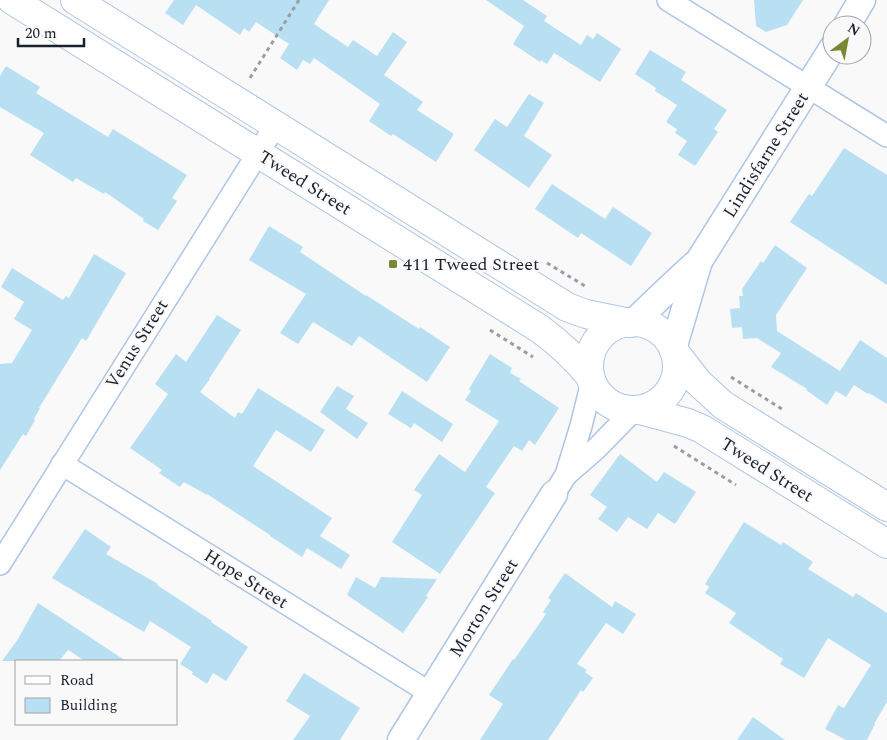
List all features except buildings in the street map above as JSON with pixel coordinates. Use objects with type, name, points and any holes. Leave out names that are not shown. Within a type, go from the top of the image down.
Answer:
[{"type":"main road","name":"Tweed Street","points":[[12,0],[551,336],[568,352],[591,379]]},
{"type":"main road","name":"Tweed Street","points":[[74,0],[567,307],[586,314],[631,323]]},
{"type":"main road","points":[[631,323],[642,323],[658,330],[674,350],[677,368],[675,380],[670,390],[657,403],[637,410],[622,409],[611,404],[598,392],[591,379],[589,370],[590,358],[598,340],[617,325],[631,323]]},
{"type":"main road","name":"Tweed Street","points":[[674,350],[698,382],[724,405],[887,507]]},
{"type":"main road","name":"Tweed Street","points":[[637,410],[688,423],[702,429],[887,544]]},
{"type":"street","points":[[668,0],[887,136]]},
{"type":"street","points":[[853,15],[862,0]]},
{"type":"street","name":"Lindisfarne Street","points":[[631,323],[699,261],[822,65]]},
{"type":"street","name":"Venus Street","points":[[0,564],[275,126]]},
{"type":"street","name":"Lindisfarne Street","points":[[674,350],[699,261]]},
{"type":"street","name":"Morton Street","points":[[560,485],[583,418],[591,379]]},
{"type":"street","name":"Morton Street","points":[[401,740],[560,485],[637,410]]},
{"type":"street","name":"Hope Street","points":[[62,464],[430,694]]},
{"type":"path","points":[[250,78],[299,0]]},
{"type":"path","points":[[547,263],[586,287]]},
{"type":"path","points":[[484,325],[534,358]]},
{"type":"path","points":[[729,376],[785,411]]},
{"type":"path","points":[[672,445],[736,485]]},
{"type":"place","name":"411 Tweed Street","points":[[393,264]]}]
